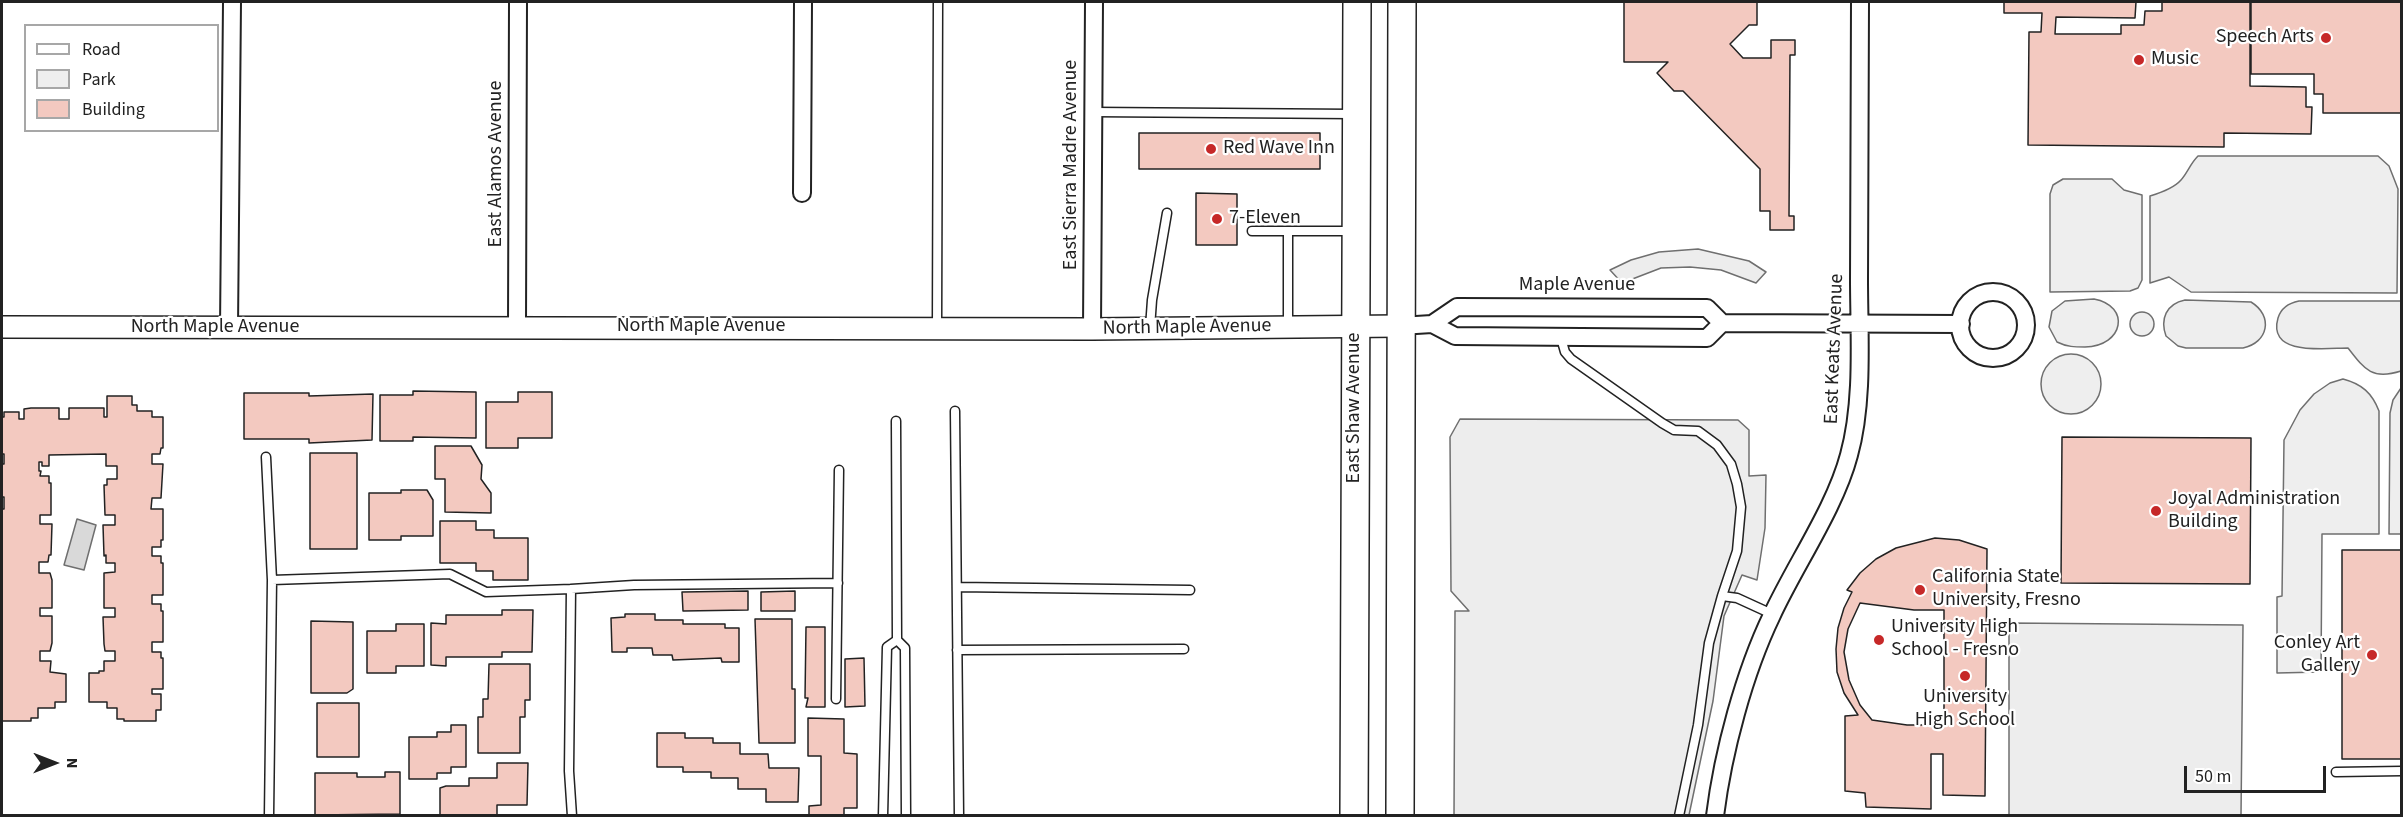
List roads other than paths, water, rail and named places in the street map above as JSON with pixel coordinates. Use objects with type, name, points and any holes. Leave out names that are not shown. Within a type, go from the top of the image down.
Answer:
[{"type":"main road","name":"East Shaw Avenue","points":[[1354,816],[1357,2]]},
{"type":"main road","points":[[1400,816],[1402,2]]},
{"type":"street","points":[[229,328],[232,2]]},
{"type":"street","name":"East Alamos Avenue","points":[[517,326],[518,2]]},
{"type":"street","points":[[802,192],[803,2]]},
{"type":"street","name":"East Sierra Madre Avenue","points":[[1092,329],[1094,2]]},
{"type":"street","name":"East Keats Avenue","points":[[1715,816],[1728,746],[1748,677],[1772,614],[1837,488],[1849,457],[1857,413],[1860,2]]},
{"type":"street","name":"Maple Avenue","points":[[1432,324],[1457,307],[1707,308],[1722,323]]},
{"type":"street","points":[[1400,326],[1432,324],[1455,336],[1707,338],[1722,323],[1960,324]]},
{"type":"street","name":"North Maple Avenue","points":[[2,327],[517,326],[1092,329],[1400,326]]},
{"type":"lane","points":[[937,328],[938,2]]},
{"type":"lane","points":[[1093,112],[1357,114]]},
{"type":"lane","points":[[1150,328],[1152,300],[1167,213]]},
{"type":"lane","points":[[1252,231],[1356,231]]},
{"type":"lane","points":[[1288,231],[1288,327]]},
{"type":"lane","points":[[1561,338],[1565,352],[1571,359],[1670,428],[1698,430],[1702,433],[1725,454],[1731,464],[1737,484],[1741,507],[1737,551],[1708,643],[1698,725],[1679,816]]},
{"type":"lane","points":[[955,411],[959,816]]},
{"type":"lane","points":[[896,421],[897,640],[905,648],[906,816]]},
{"type":"lane","points":[[266,457],[272,580],[269,816]]},
{"type":"lane","points":[[836,699],[839,470]]},
{"type":"lane","points":[[272,580],[450,574],[486,592],[634,585],[838,583]]},
{"type":"lane","points":[[957,588],[1190,590]]},
{"type":"lane","points":[[571,589],[569,771],[572,816]]},
{"type":"lane","points":[[1722,596],[1737,598],[1772,614]]},
{"type":"lane","points":[[883,816],[887,647],[897,640]]},
{"type":"lane","points":[[957,650],[1184,649]]},
{"type":"lane","points":[[2336,772],[2402,771]]},
{"type":"place","name":"Speech Arts","points":[[2326,38]]},
{"type":"place","name":"Music","points":[[2139,60]]},
{"type":"place","name":"Red Wave Inn","points":[[1211,149]]},
{"type":"place","name":"7-Eleven","points":[[1217,219]]},
{"type":"place","name":"Joyal Administration Building","points":[[2156,511]]},
{"type":"place","name":"California State University, Fresno","points":[[1920,590]]},
{"type":"place","name":"University High School - Fresno","points":[[1879,640]]},
{"type":"place","name":"Conley Art Gallery","points":[[2372,655]]},
{"type":"place","name":"University High School","points":[[1965,676]]}]
